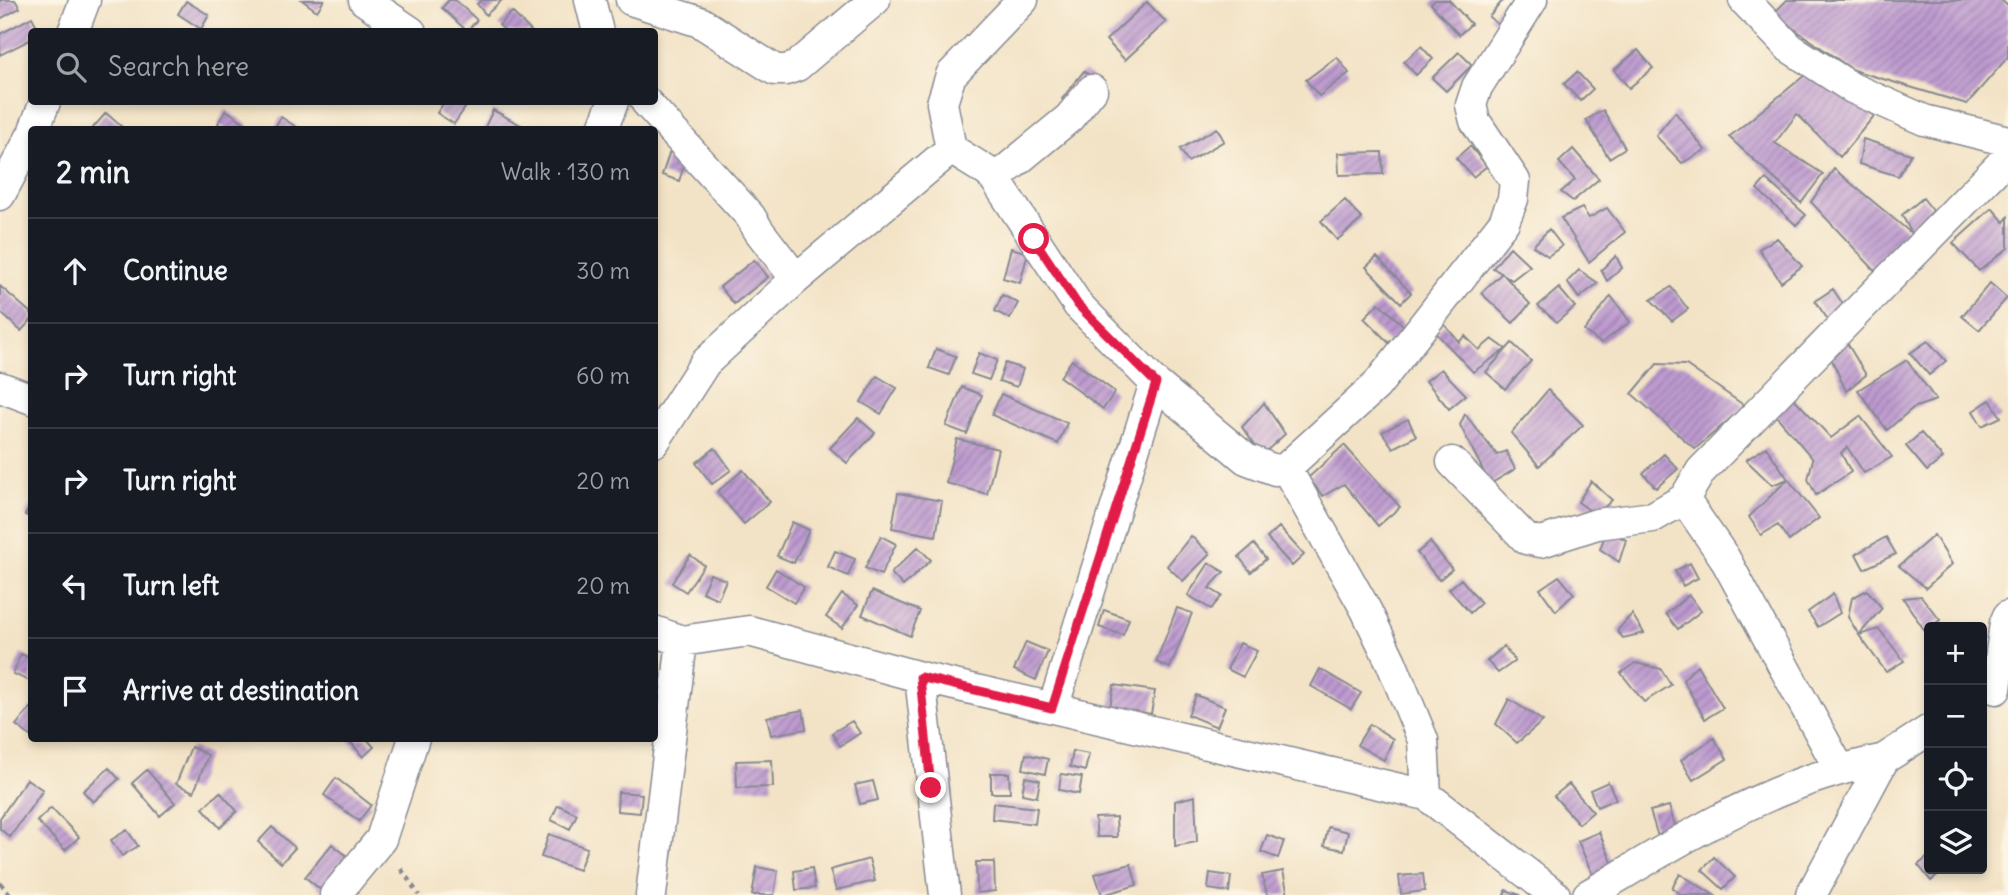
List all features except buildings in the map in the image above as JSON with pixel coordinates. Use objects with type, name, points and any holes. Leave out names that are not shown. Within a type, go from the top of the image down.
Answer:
[{"type":"street","points":[[74,28],[85,0]]},
{"type":"street","points":[[364,0],[405,28]]},
{"type":"street","points":[[590,0],[597,28]]},
{"type":"street","points":[[631,0],[701,22],[775,69],[786,70],[797,66],[875,0]]},
{"type":"street","points":[[1023,0],[951,75],[942,103],[951,149],[995,179],[1078,305],[1156,383],[1245,459],[1275,470],[1286,468],[1376,386],[1504,222],[1513,199],[1515,181],[1475,121],[1471,105],[1477,86],[1532,0]]},
{"type":"street","points":[[1744,0],[1790,48],[1852,88],[1924,120],[2008,141]]},
{"type":"street","points":[[995,179],[1069,118],[1092,90]]},
{"type":"street","points":[[36,126],[44,105]]},
{"type":"street","points":[[604,126],[612,105]]},
{"type":"street","points":[[649,105],[750,216],[796,279]]},
{"type":"street","points":[[0,195],[28,142]]},
{"type":"street","points":[[658,436],[705,363],[796,279],[951,149]]},
{"type":"street","points":[[1452,462],[1526,539],[1541,542],[1597,524],[1653,517],[1684,499],[1701,471],[2008,157]]},
{"type":"street","points":[[1052,708],[1156,383]]},
{"type":"street","points":[[0,387],[28,398]]},
{"type":"street","points":[[1286,468],[1366,610],[1391,662],[1423,740],[1426,795]]},
{"type":"street","points":[[1684,499],[1724,557],[1840,770]]},
{"type":"street","points":[[1995,690],[2008,616]]},
{"type":"street","points":[[658,632],[682,641],[749,631],[920,677],[1426,795],[1555,895]]},
{"type":"street","points":[[651,895],[682,641]]},
{"type":"street","points":[[920,677],[945,895]]},
{"type":"street","points":[[1588,895],[1649,858],[1754,802],[1840,770],[1884,759],[1924,733]]},
{"type":"street","points":[[335,895],[381,839],[413,742]]},
{"type":"street","points":[[1811,895],[1884,759]]},
{"type":"path","points":[[0,883],[10,895]]},
{"type":"route","points":[[931,788],[920,677],[1052,708],[1156,383],[1078,305],[1034,239]]}]
